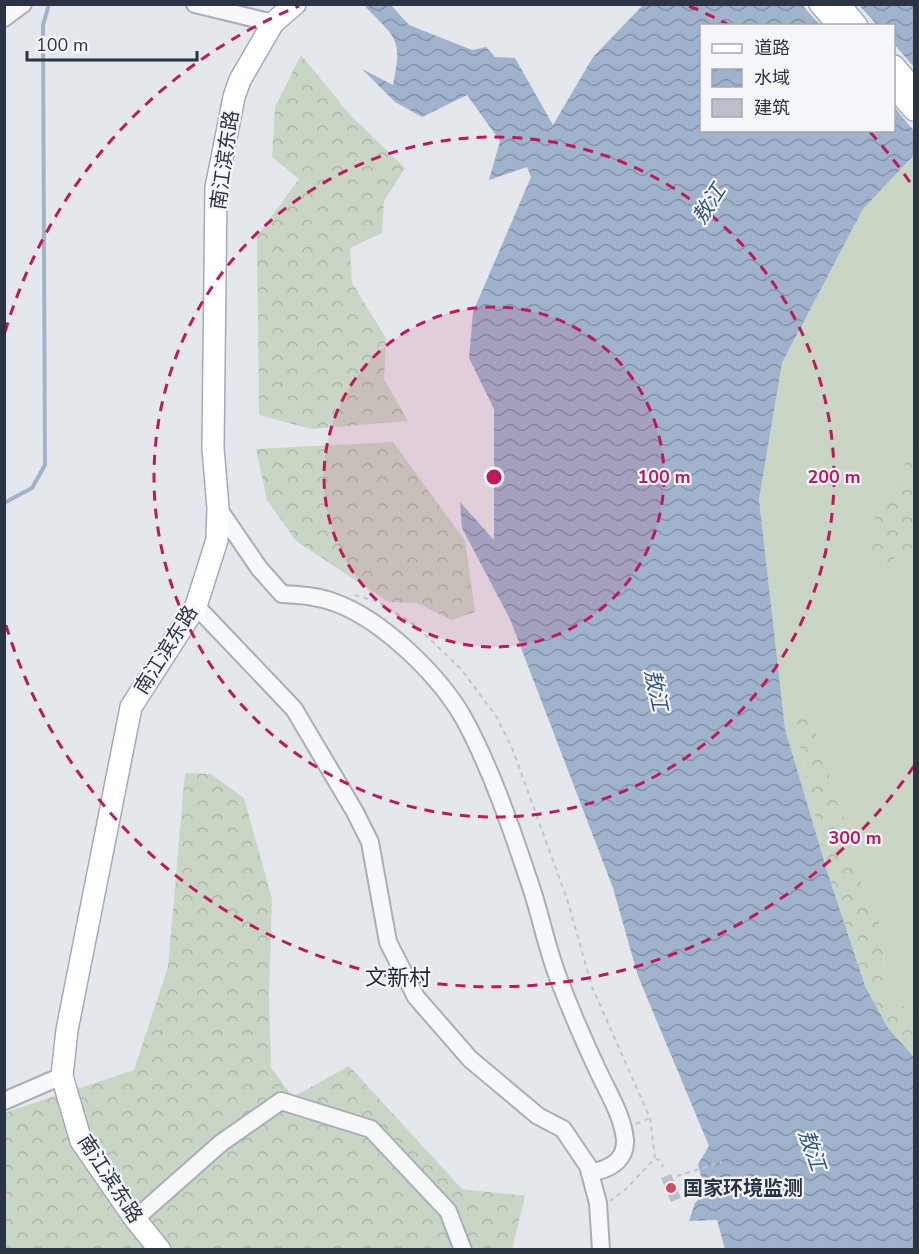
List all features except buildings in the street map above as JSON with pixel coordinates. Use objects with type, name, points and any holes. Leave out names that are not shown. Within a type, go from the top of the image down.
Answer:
[{"type":"main road","name":"南江滨东路","points":[[160,1250],[135,1219],[81,1141],[62,1076],[67,1030],[131,707],[196,606],[217,540],[218,508],[213,448],[216,188],[234,97],[252,56],[273,23],[296,4]]},
{"type":"main road","points":[[820,4],[837,24]]},
{"type":"main road","points":[[838,4],[855,24]]},
{"type":"main road","points":[[895,67],[915,90]]},
{"type":"main road","points":[[895,88],[915,110]]},
{"type":"street","points":[[4,18],[23,4]]},
{"type":"street","points":[[195,4],[273,23]]},
{"type":"street","points":[[218,508],[259,568],[282,594],[315,596],[338,603],[384,630],[431,675],[462,715],[480,751],[530,881],[556,972],[574,1019],[619,1116],[626,1142],[621,1157],[611,1168],[598,1172]]},
{"type":"street","points":[[196,606],[294,709],[355,812],[370,842],[388,942],[416,997],[470,1059],[538,1116],[563,1129],[588,1166],[598,1203],[602,1250]]},
{"type":"street","points":[[4,1101],[62,1076]]},
{"type":"street","points":[[135,1219],[221,1143],[281,1101],[371,1129],[448,1211],[463,1250]]},
{"type":"path","points":[[654,1158],[660,1160],[663,1167]]},
{"type":"path","points":[[677,1176],[722,1162]]},
{"type":"green space","points":[[301,55],[351,116],[405,168],[384,201],[382,233],[350,248],[352,283],[386,338],[384,379],[408,421],[311,429],[259,415],[257,236],[299,179],[272,157],[275,107]]},
{"type":"green space","points":[[914,155],[914,443],[898,479],[873,569],[914,548],[914,1013],[888,996],[878,912],[843,850],[844,818],[796,728],[828,874],[785,729],[759,499],[782,363],[863,209]]},
{"type":"green space","points":[[393,442],[465,541],[475,612],[452,620],[417,603],[389,602],[296,541],[267,500],[256,449]]},
{"type":"green space","points":[[914,443],[914,548],[873,570],[869,529],[898,479]]},
{"type":"green space","points":[[803,696],[844,818],[843,850],[878,912],[888,996],[914,1013],[914,1057],[888,1028],[865,986],[828,874],[796,728]]},
{"type":"green space","points":[[185,773],[211,774],[244,798],[272,899],[269,998],[271,1068],[293,1097],[349,1066],[462,1189],[525,1196],[512,1249],[5,1249],[4,1113],[134,1070],[168,967]]},
{"type":"water","name":"敖江","points":[[364,5],[391,5],[409,25],[472,50],[486,47],[495,57],[515,58],[553,125],[593,57],[643,5],[914,5],[914,155],[863,209],[782,363],[759,499],[785,729],[828,874],[865,986],[888,1028],[914,1057],[914,1249],[725,1249],[717,1220],[689,1221],[695,1203],[705,1193],[698,1164],[709,1146],[638,976],[613,888],[510,619],[462,528],[460,502],[494,540],[494,409],[469,358],[473,312],[531,177],[527,167],[489,180],[500,141],[467,95],[422,117],[395,102],[362,69],[393,85],[397,48],[390,33]]},
{"type":"pier","points":[[802,5],[859,5],[876,24],[819,24]]},
{"type":"pier","points":[[895,45],[914,67],[914,131],[895,108]]},
{"type":"waterway","points":[[4,503],[32,488],[45,465],[43,25],[49,4]]},
{"type":"place","name":"国家环境监测","points":[[671,1188]]},
{"type":"district","name":"文新村","points":[[398,978]]}]
